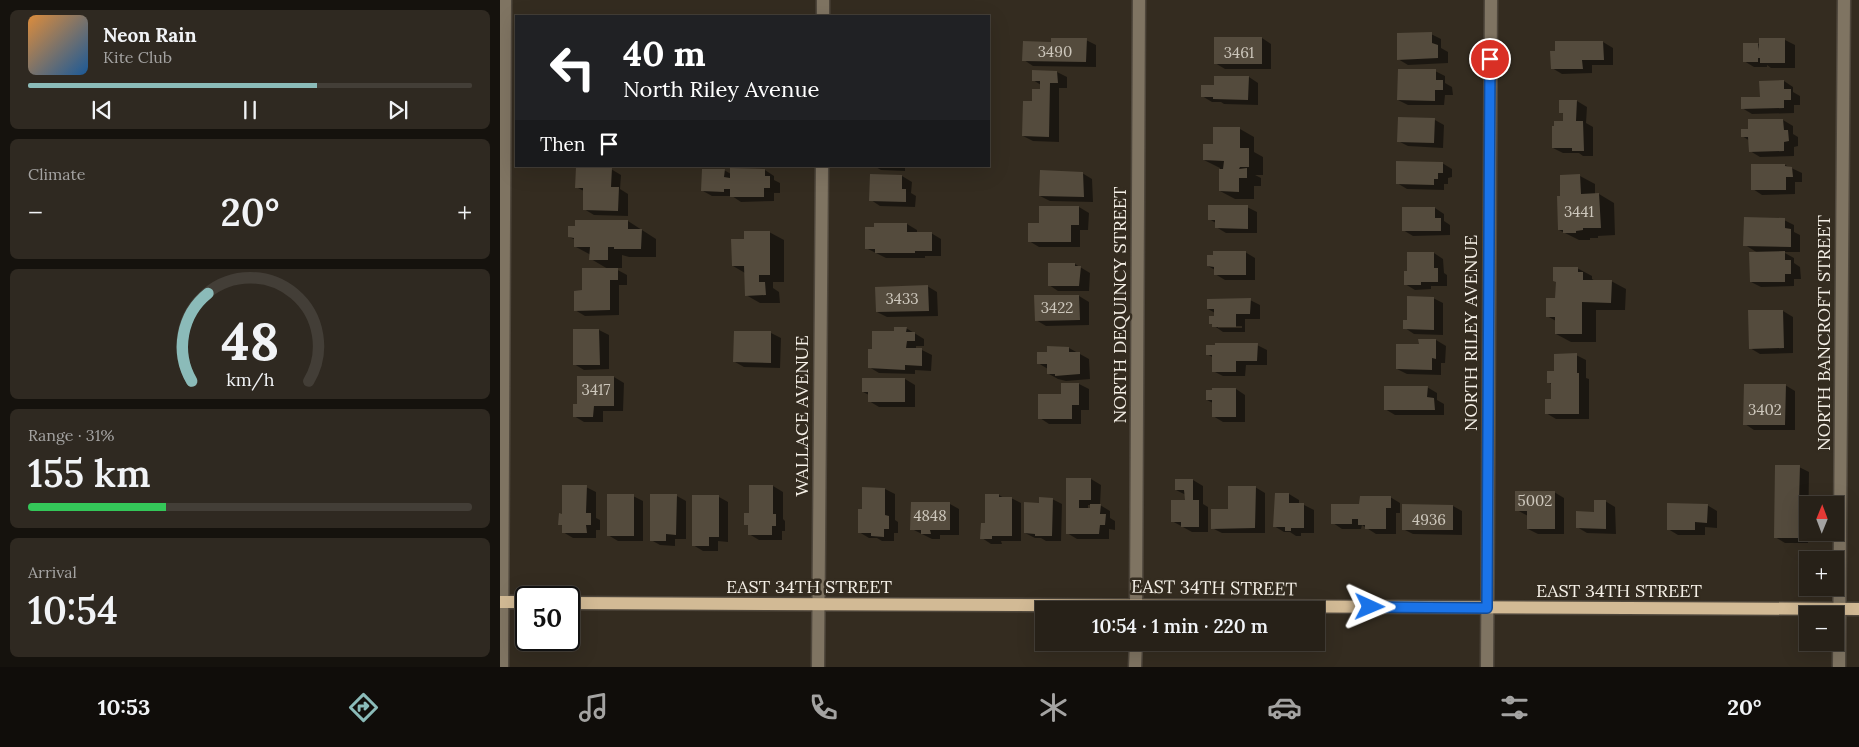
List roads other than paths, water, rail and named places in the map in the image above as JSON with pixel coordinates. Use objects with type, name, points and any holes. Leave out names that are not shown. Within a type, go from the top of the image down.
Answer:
[{"type":"main road","points":[[501,602],[515,602]]},
{"type":"main road","name":"EAST 34TH STREET","points":[[580,603],[1035,606]]},
{"type":"main road","name":"EAST 34TH STREET","points":[[1325,608],[1799,609]]},
{"type":"main road","name":"EAST 34TH STREET","points":[[1844,609],[1859,609]]},
{"type":"street","points":[[502,667],[505,0]]},
{"type":"street","points":[[823,0],[823,15]]},
{"type":"street","name":"NORTH DEQUINCY STREET","points":[[1136,601],[1139,0]]},
{"type":"street","name":"NORTH RILEY AVENUE","points":[[1487,667],[1491,0]]},
{"type":"street","name":"NORTH BANCROFT STREET","points":[[1840,606],[1844,0]]},
{"type":"street","name":"WALLACE AVENUE","points":[[818,667],[822,167]]},
{"type":"street","points":[[1135,667],[1136,651]]},
{"type":"street","name":"NORTH BANCROFT STREET","points":[[1839,651],[1839,667]]}]
